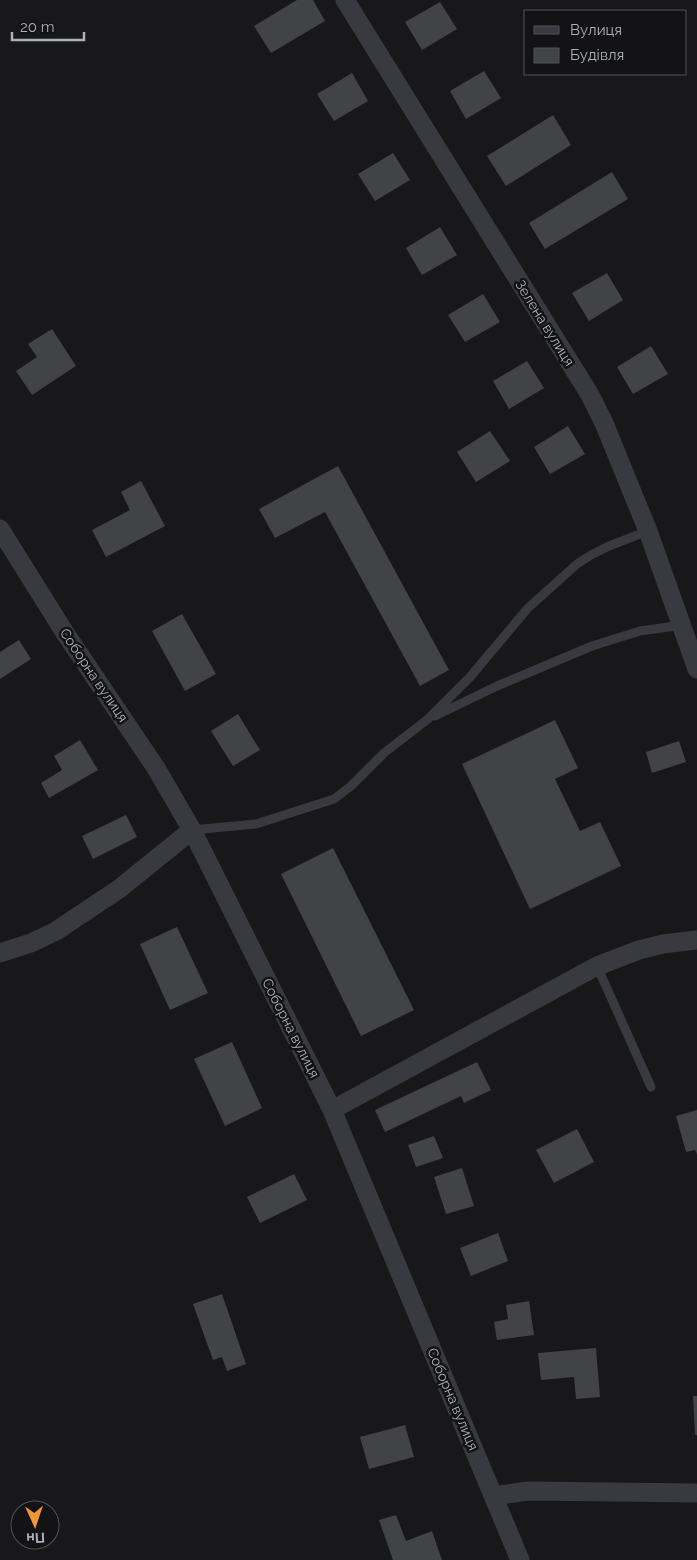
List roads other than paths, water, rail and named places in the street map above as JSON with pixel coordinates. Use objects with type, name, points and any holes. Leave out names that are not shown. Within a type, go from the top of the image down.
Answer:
[{"type":"street","name":"Зелена вулиця","points":[[345,0],[590,395],[604,422],[648,531],[697,669]]},
{"type":"street","name":"Соборна вулиця","points":[[0,529],[65,633],[156,768],[192,830],[332,1110],[520,1560]]},
{"type":"street","points":[[0,953],[31,943],[56,931],[119,889],[192,830]]},
{"type":"street","points":[[332,1110],[597,966],[647,948],[697,940]]},
{"type":"street","points":[[493,1496],[528,1491],[697,1493]]},
{"type":"lane","points":[[192,830],[256,824],[334,799],[351,786],[384,753],[428,719],[470,677],[528,608],[577,564],[608,546],[648,531]]},
{"type":"lane","points":[[428,719],[497,686],[592,646],[640,631],[682,625]]},
{"type":"lane","points":[[597,966],[651,1087]]}]
